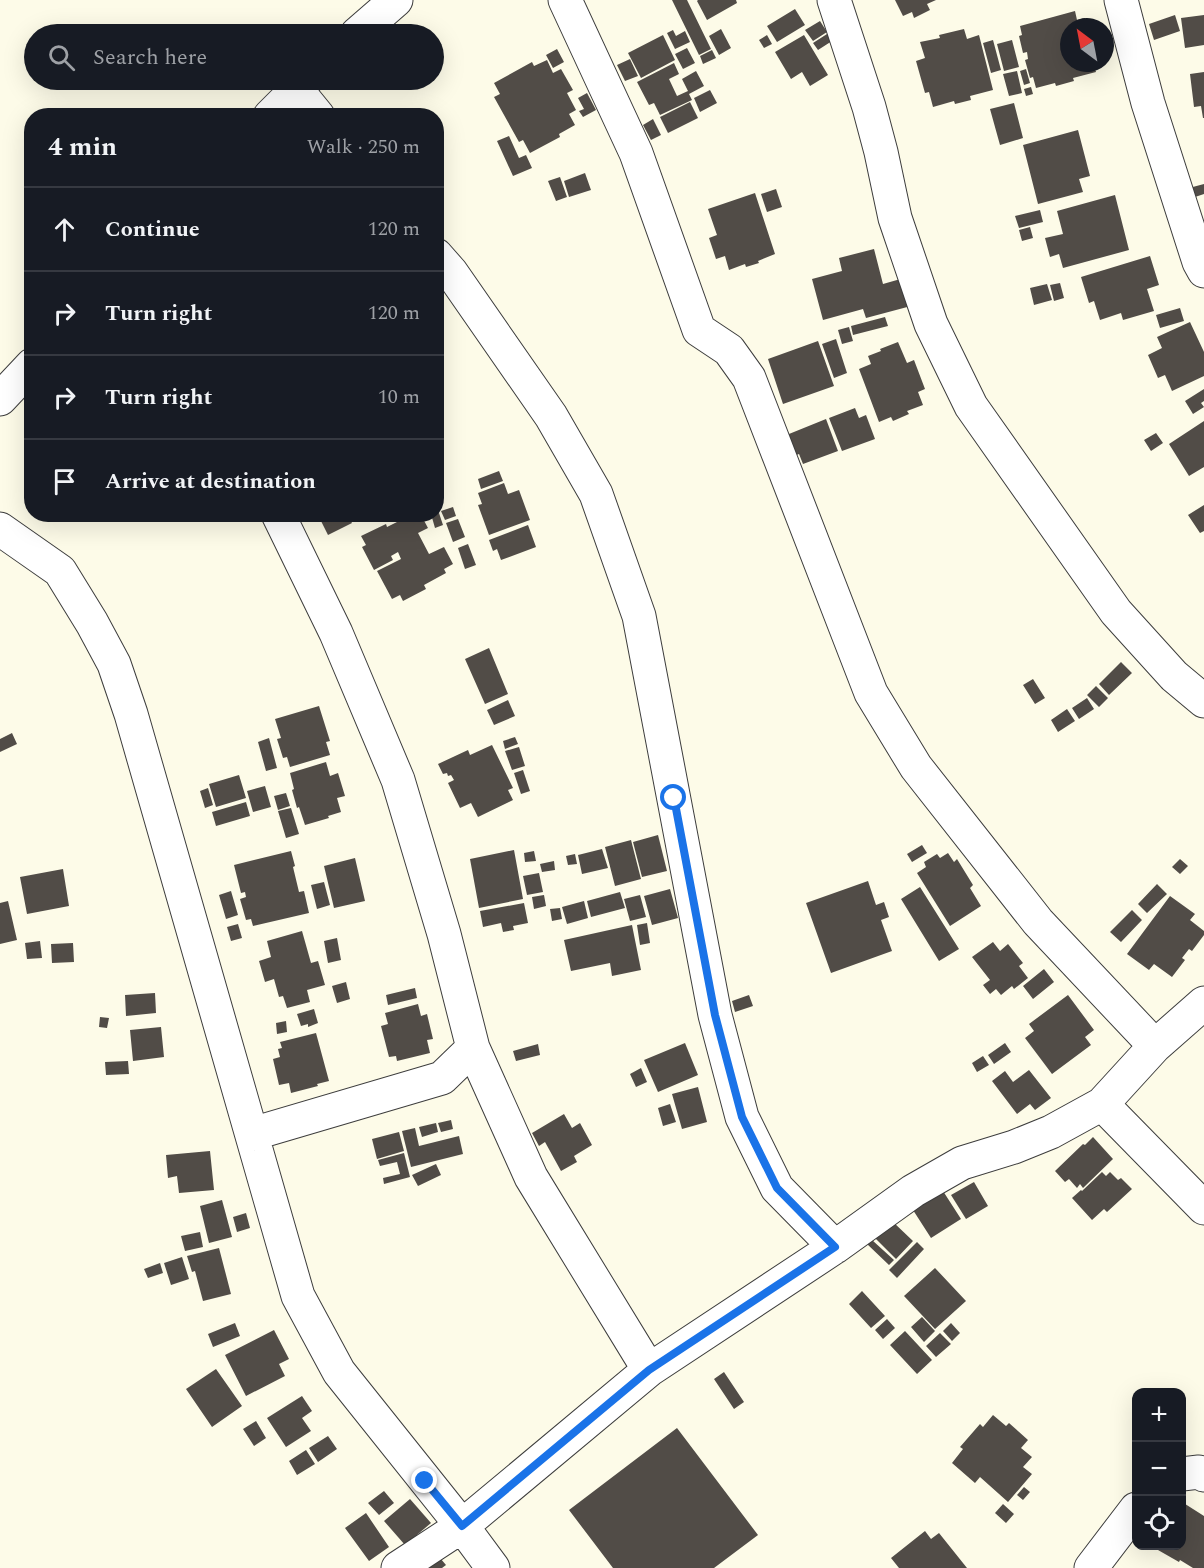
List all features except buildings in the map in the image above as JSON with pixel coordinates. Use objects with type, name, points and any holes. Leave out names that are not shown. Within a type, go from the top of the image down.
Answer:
[{"type":"street","points":[[368,24],[396,0]]},
{"type":"street","points":[[565,0],[636,153],[699,330],[729,350],[749,378],[871,693],[916,767],[1038,922],[1155,1046]]},
{"type":"street","points":[[834,0],[869,107],[895,218],[931,324],[971,406],[1116,612],[1174,676],[1204,701]]},
{"type":"street","points":[[1121,0],[1148,103],[1199,262],[1204,271]]},
{"type":"street","points":[[278,108],[295,90]]},
{"type":"street","points":[[304,90],[314,108]]},
{"type":"street","points":[[444,264],[551,416],[596,494],[639,616],[715,1015],[742,1117],[777,1188],[835,1247]]},
{"type":"street","points":[[0,399],[24,374]]},
{"type":"street","points":[[282,522],[336,633],[398,780],[444,934],[473,1048],[531,1177],[649,1370]]},
{"type":"street","points":[[0,529],[60,571],[114,664],[131,714],[298,1296],[339,1372],[493,1568]]},
{"type":"street","points":[[398,1568],[462,1526],[649,1370],[835,1247],[913,1191],[962,1164],[1051,1132],[1102,1104],[1155,1046],[1204,1003]]},
{"type":"street","points":[[252,1134],[442,1078],[473,1048]]},
{"type":"street","points":[[1102,1104],[1204,1208]]},
{"type":"street","points":[[1186,1474],[1199,1472],[1204,1475]]},
{"type":"street","points":[[1091,1568],[1132,1515]]},
{"type":"route","points":[[425,1481],[462,1526],[649,1370],[835,1247],[777,1188],[742,1117],[715,1015],[674,798]]}]
